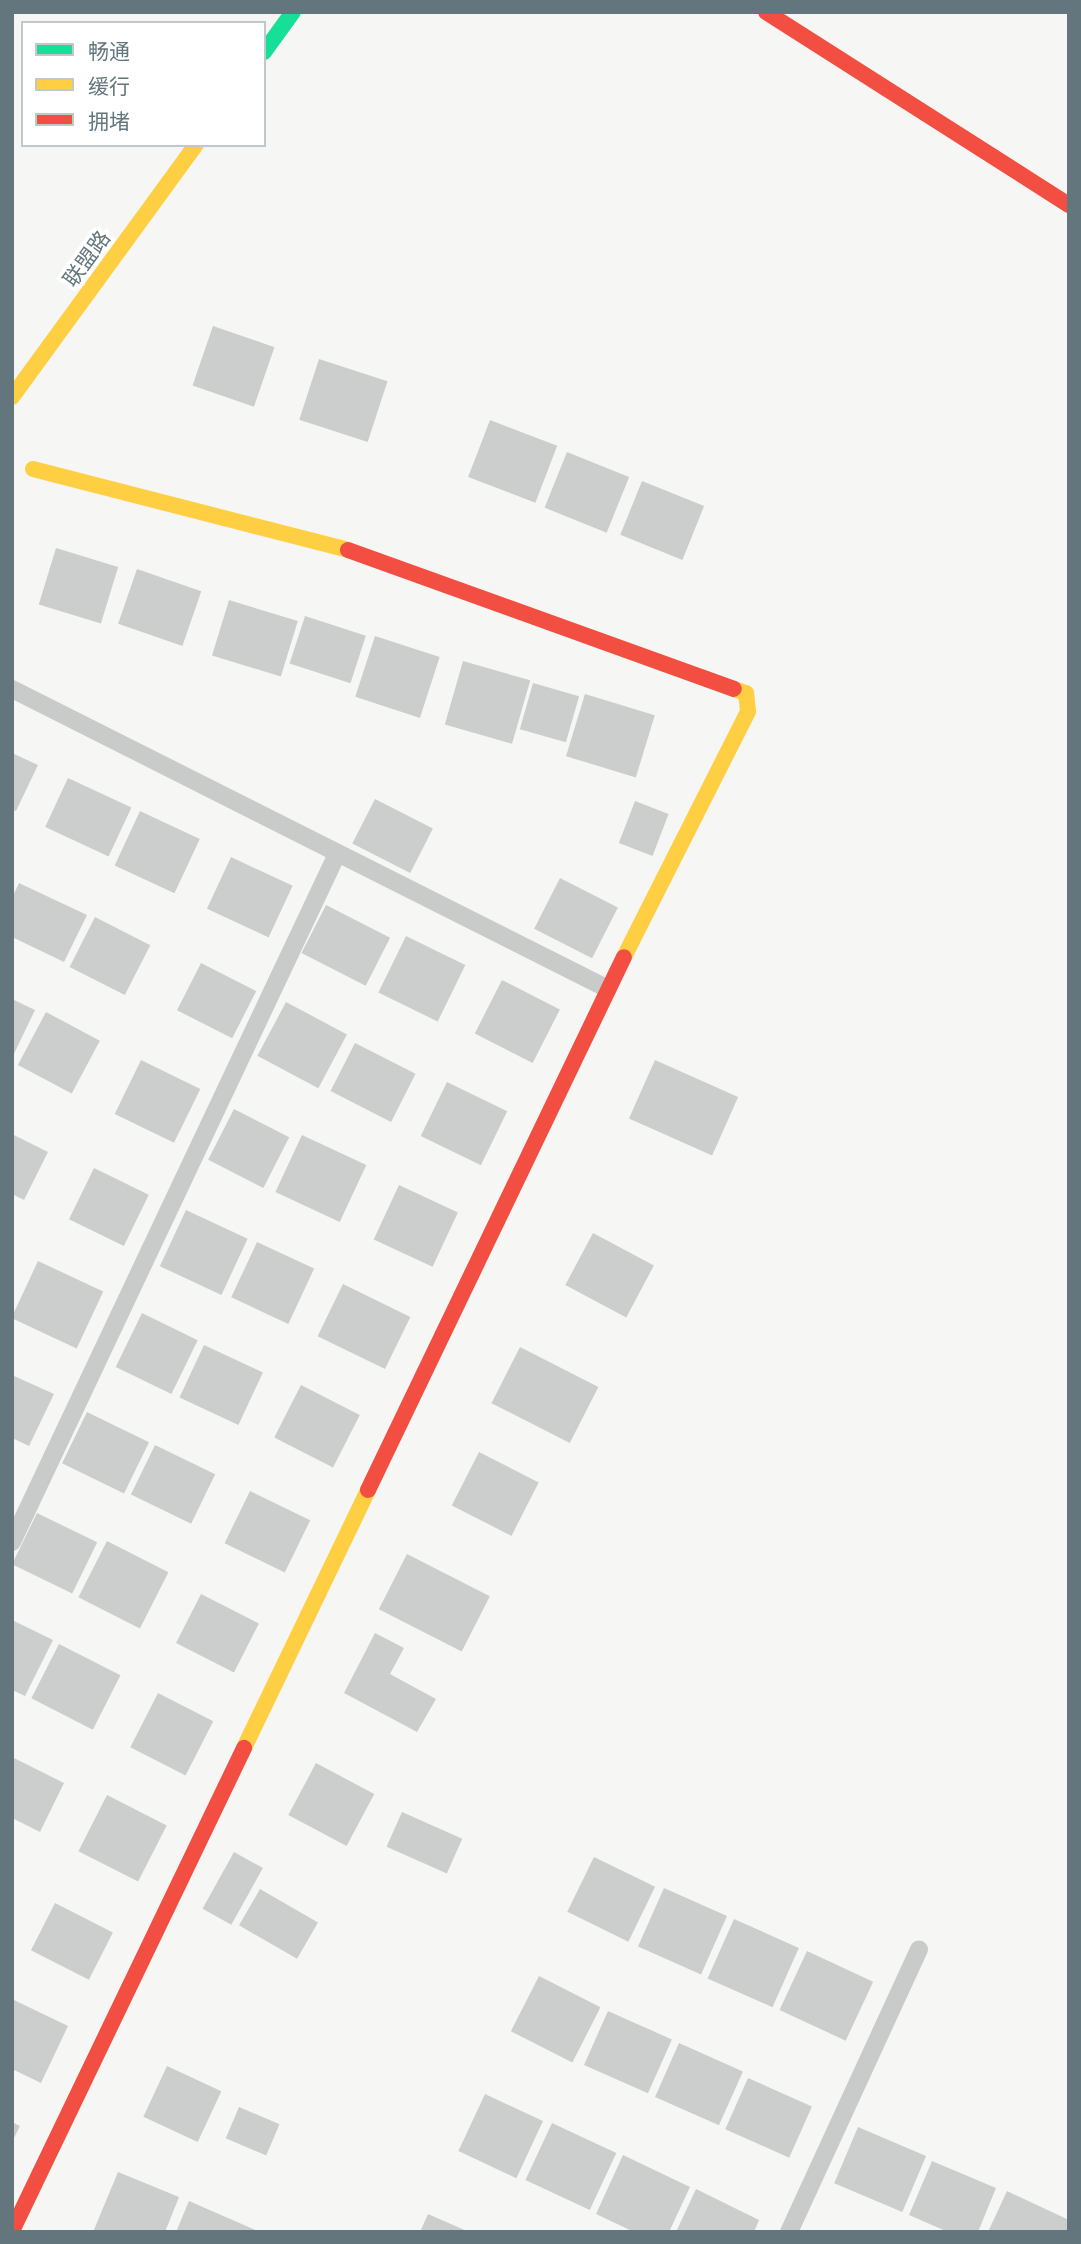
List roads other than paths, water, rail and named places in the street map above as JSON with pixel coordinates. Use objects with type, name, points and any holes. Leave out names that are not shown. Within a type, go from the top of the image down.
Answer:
[{"type":"street","points":[[266,49],[293,12]]},
{"type":"street","points":[[766,12],[1069,205]]},
{"type":"street","name":"联盟路","points":[[12,397],[195,147]]},
{"type":"street","points":[[12,2231],[608,989],[748,710],[746,693],[351,551],[33,469]]},
{"type":"lane","points":[[12,688],[608,989]]},
{"type":"lane","points":[[12,1542],[337,854]]},
{"type":"lane","points":[[789,2232],[919,1950]]}]
